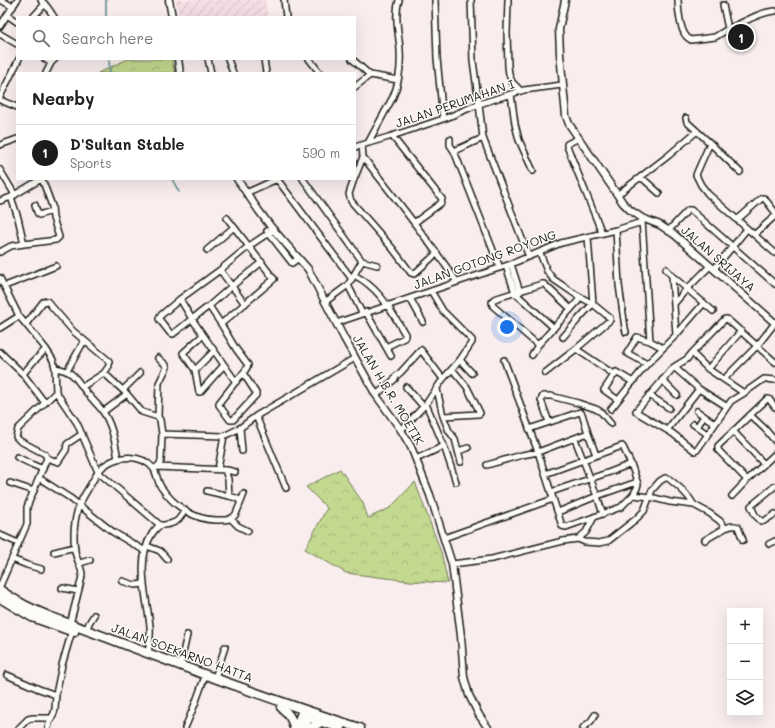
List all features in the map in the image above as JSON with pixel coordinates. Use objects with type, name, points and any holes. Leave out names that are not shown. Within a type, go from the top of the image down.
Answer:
[{"type":"highway","name":"JALAN SOEKARNO HATTA","points":[[0,590],[11,599],[71,628],[160,664],[281,707],[360,728]]},
{"type":"highway","name":"JALAN SOEKARNO HATTA","points":[[0,598],[32,617],[86,631],[215,678],[306,713],[321,722],[340,728]]},
{"type":"highway","points":[[281,707],[287,712],[295,728],[306,713]]},
{"type":"highway","points":[[304,728],[306,713]]},
{"type":"highway","points":[[311,728],[321,722]]},
{"type":"street","points":[[1,0],[13,7]]},
{"type":"street","points":[[0,26],[17,0]]},
{"type":"street","points":[[41,0],[53,16]]},
{"type":"street","points":[[170,0],[172,16]]},
{"type":"street","points":[[284,0],[286,16]]},
{"type":"street","points":[[368,143],[393,97],[398,80],[400,52],[397,9],[399,0]]},
{"type":"street","points":[[435,0],[437,58],[443,119]]},
{"type":"street","points":[[471,0],[472,46],[483,138],[529,257]]},
{"type":"street","points":[[508,0],[507,39],[509,74],[512,82],[521,91]]},
{"type":"street","name":"JALAN SRIJAYA","points":[[565,0],[559,29],[560,54],[566,117],[570,124],[623,203],[630,210],[642,220],[660,226],[675,235],[775,323]]},
{"type":"street","points":[[678,0],[682,28],[685,35],[691,40],[714,38],[760,14],[775,11]]},
{"type":"street","points":[[35,16],[45,4]]},
{"type":"street","points":[[723,5],[728,30]]},
{"type":"street","points":[[8,15],[16,21]]},
{"type":"street","points":[[0,34],[16,43]]},
{"type":"street","points":[[0,97],[18,60]]},
{"type":"street","points":[[178,60],[180,72]]},
{"type":"street","points":[[208,60],[211,72]]},
{"type":"street","points":[[227,60],[233,72]]},
{"type":"street","points":[[264,60],[266,72]]},
{"type":"street","points":[[310,60],[319,72]]},
{"type":"street","points":[[353,60],[370,74],[398,80]]},
{"type":"street","points":[[47,72],[53,61]]},
{"type":"street","points":[[356,86],[370,74]]},
{"type":"street","name":"JALAN PERUMAHAN I","points":[[356,147],[443,119],[479,104],[524,90],[562,85]]},
{"type":"street","points":[[511,94],[519,140],[533,171]]},
{"type":"street","points":[[0,100],[16,108]]},
{"type":"street","points":[[686,118],[687,122],[740,172]]},
{"type":"street","points":[[617,194],[668,156],[697,131]]},
{"type":"street","points":[[392,136],[442,199],[441,203],[414,223]]},
{"type":"street","points":[[454,150],[483,138]]},
{"type":"street","points":[[580,138],[567,144],[567,146],[602,233]]},
{"type":"street","points":[[0,145],[16,139]]},
{"type":"street","points":[[450,139],[450,145],[454,150],[500,268]]},
{"type":"street","points":[[710,144],[696,175],[701,186],[737,220],[774,249]]},
{"type":"street","points":[[356,175],[362,157],[362,145]]},
{"type":"street","points":[[362,157],[437,253],[457,282]]},
{"type":"street","points":[[0,170],[13,196],[24,244]]},
{"type":"street","points":[[641,177],[659,193]]},
{"type":"street","points":[[0,201],[13,196],[39,180]]},
{"type":"street","points":[[0,252],[11,246],[56,240],[58,238],[51,203],[41,180]]},
{"type":"street","name":"JALAN H.B.R. MOETIK","points":[[238,180],[269,231],[299,258],[311,275],[376,395],[409,443],[416,459],[452,564],[461,636],[464,678],[469,695],[488,728]]},
{"type":"street","points":[[246,193],[275,180]]},
{"type":"street","points":[[278,180],[353,277],[374,289],[388,305],[405,336],[386,347]]},
{"type":"street","points":[[304,180],[362,261],[377,265]]},
{"type":"street","points":[[354,180],[349,194],[351,201],[393,249],[411,273],[414,274],[437,253]]},
{"type":"street","points":[[737,220],[762,198],[764,198],[775,212]]},
{"type":"street","points":[[35,205],[39,215],[52,211]]},
{"type":"street","points":[[668,231],[688,210],[690,210],[775,284]]},
{"type":"street","points":[[755,234],[775,216]]},
{"type":"street","points":[[221,324],[274,279],[227,218]]},
{"type":"street","points":[[642,220],[650,341]]},
{"type":"street","name":"JALAN GOTONG ROYONG","points":[[336,323],[500,268],[540,253],[561,243],[616,230],[642,220]]},
{"type":"street","points":[[207,250],[234,227]]},
{"type":"street","points":[[674,304],[685,291],[712,268],[748,229]]},
{"type":"street","points":[[616,230],[619,285],[626,332]]},
{"type":"street","points":[[262,262],[174,334],[170,334],[159,319],[160,316],[180,300],[269,231]]},
{"type":"street","points":[[563,337],[593,304],[588,236]]},
{"type":"street","points":[[540,253],[547,271],[553,279],[593,304],[610,318],[610,322],[545,373]]},
{"type":"street","points":[[325,302],[348,285],[362,261]]},
{"type":"street","points":[[508,265],[523,301],[554,328]]},
{"type":"street","points":[[5,286],[56,266]]},
{"type":"street","points":[[666,269],[672,276],[713,311]]},
{"type":"street","points":[[220,270],[245,304]]},
{"type":"street","points":[[672,276],[676,335]]},
{"type":"street","points":[[0,278],[19,316],[53,360],[55,368],[56,392],[77,423],[98,472],[160,525]]},
{"type":"street","points":[[538,346],[493,306],[492,302],[494,299],[543,284],[570,309]]},
{"type":"street","points":[[348,285],[391,356]]},
{"type":"street","points":[[401,430],[437,389],[472,342],[472,340],[443,311],[431,291]]},
{"type":"street","points":[[410,298],[423,322]]},
{"type":"street","points":[[26,324],[47,300],[84,341],[109,361],[109,366],[104,373],[82,387]]},
{"type":"street","points":[[180,300],[236,382]]},
{"type":"street","points":[[532,355],[538,346],[578,301]]},
{"type":"street","points":[[611,409],[647,364],[704,304]]},
{"type":"street","points":[[209,306],[236,349],[248,364],[248,367],[243,373],[219,404],[230,420],[233,420],[256,396],[256,393],[243,373]]},
{"type":"street","points":[[0,328],[19,316]]},
{"type":"street","points":[[775,362],[727,319],[724,320],[687,359],[674,367],[636,410],[667,430],[695,451],[730,401],[764,379],[775,380]]},
{"type":"street","points":[[724,379],[757,346],[775,323]]},
{"type":"street","points":[[708,369],[741,331]]},
{"type":"street","points":[[203,335],[183,352],[195,370],[198,392],[200,392],[224,365]]},
{"type":"street","points":[[647,364],[628,353],[637,337],[650,341],[663,348]]},
{"type":"street","points":[[67,371],[84,341]]},
{"type":"street","points":[[23,374],[46,349]]},
{"type":"street","points":[[576,349],[615,375]]},
{"type":"street","points":[[376,395],[395,379],[395,377],[421,350],[443,379]]},
{"type":"street","points":[[195,370],[214,351]]},
{"type":"street","points":[[0,352],[23,374],[45,403]]},
{"type":"street","points":[[692,353],[708,369],[744,393]]},
{"type":"street","points":[[158,358],[167,367],[159,383],[158,417],[161,424],[162,434],[161,461],[156,468],[158,482],[174,502],[185,510],[206,520],[230,519],[236,514],[244,494]]},
{"type":"street","points":[[162,434],[224,436],[240,428],[256,416],[355,358]]},
{"type":"street","points":[[460,360],[472,373]]},
{"type":"street","points":[[504,360],[538,452],[552,499],[564,527],[622,507],[637,488],[637,482],[631,464],[622,446],[545,474]]},
{"type":"street","points":[[674,367],[699,389],[726,406]]},
{"type":"street","points":[[55,368],[67,371],[75,376],[82,387],[103,412],[112,431],[118,459]]},
{"type":"street","points":[[443,416],[480,413],[467,387],[452,369]]},
{"type":"street","points":[[618,400],[604,390],[616,372],[633,382]]},
{"type":"street","points":[[104,373],[125,392],[142,412],[158,417]]},
{"type":"street","points":[[103,412],[125,392],[140,373]]},
{"type":"street","points":[[662,380],[677,396]]},
{"type":"street","points":[[406,387],[424,405],[444,446],[456,482]]},
{"type":"street","points":[[437,389],[443,416],[449,431],[455,440],[461,462]]},
{"type":"street","points":[[667,430],[699,389]]},
{"type":"street","points":[[56,392],[18,429],[16,435],[17,438],[45,454],[47,458],[58,462],[66,450],[67,444],[82,434]]},
{"type":"street","points":[[649,395],[669,408]]},
{"type":"street","points":[[549,422],[541,400],[543,396],[551,396],[578,403],[601,412],[611,424]]},
{"type":"street","points":[[747,480],[718,448],[718,446],[767,399],[769,399],[775,406]]},
{"type":"street","points":[[697,411],[714,423]]},
{"type":"street","points":[[529,428],[580,412],[596,455]]},
{"type":"street","points":[[750,415],[775,441]]},
{"type":"street","points":[[256,416],[286,488]]},
{"type":"street","points":[[704,416],[695,425],[707,434]]},
{"type":"street","points":[[240,428],[242,451]]},
{"type":"street","points":[[733,431],[764,464]]},
{"type":"street","points":[[487,465],[538,452],[588,433]]},
{"type":"street","points":[[218,469],[224,436]]},
{"type":"street","points":[[575,439],[603,514]]},
{"type":"street","points":[[416,459],[444,446]]},
{"type":"street","points":[[458,452],[468,448]]},
{"type":"street","points":[[732,496],[775,454]]},
{"type":"street","points":[[17,457],[43,469]]},
{"type":"street","points":[[0,586],[27,524],[27,509],[47,458]]},
{"type":"street","points":[[48,728],[55,709],[62,665],[82,575],[75,547],[74,527],[79,504],[98,472],[106,465],[118,459],[129,458],[138,459],[149,463],[156,468],[218,469],[235,472]]},
{"type":"street","points":[[551,492],[631,464]]},
{"type":"street","points":[[225,470],[228,479],[229,496]]},
{"type":"street","points":[[452,564],[492,560],[551,543],[578,539],[588,543],[608,541],[642,514],[652,490],[660,481],[667,477],[691,499],[694,505]]},
{"type":"street","points":[[40,478],[79,504],[113,532],[146,548],[160,551],[167,560]]},
{"type":"street","points":[[558,512],[637,482]]},
{"type":"street","points":[[10,483],[34,491]]},
{"type":"street","points":[[775,486],[751,506],[761,521],[764,521],[775,514]]},
{"type":"street","points":[[208,491],[241,500]]},
{"type":"street","points":[[633,495],[694,505],[720,520],[725,528]]},
{"type":"street","points":[[444,538],[552,499]]},
{"type":"street","points":[[148,654],[150,628],[144,584],[146,548],[152,534],[160,525],[171,524],[177,521],[185,510]]},
{"type":"street","points":[[578,539],[586,532],[594,517]]},
{"type":"street","points":[[230,519],[236,525],[248,530]]},
{"type":"street","points":[[706,540],[725,528],[734,525],[738,527],[743,540]]},
{"type":"street","points":[[0,535],[18,543]]},
{"type":"street","points":[[769,544],[775,541]]},
{"type":"street","points":[[54,552],[75,547]]},
{"type":"street","points":[[12,559],[41,569]]},
{"type":"street","points":[[80,563],[90,560]]},
{"type":"street","points":[[122,581],[135,585],[144,584]]},
{"type":"street","points":[[62,588],[78,591]]},
{"type":"street","points":[[86,631],[94,614]]},
{"type":"street","points":[[180,666],[187,635]]},
{"type":"street","points":[[215,678],[224,647]]},
{"type":"street","points":[[7,675],[56,696]]},
{"type":"street","points":[[185,728],[204,679]]},
{"type":"street","points":[[582,728],[591,721],[595,715]]},
{"type":"street","points":[[19,728],[28,719],[51,718]]},
{"type":"shaded area","points":[[176,0],[265,0],[268,16],[179,16]]},
{"type":"green space","points":[[126,60],[172,60],[175,72],[100,72]]},
{"type":"green space","points":[[340,469],[363,503],[368,518],[390,508],[415,482],[441,552],[448,583],[410,581],[346,573],[305,549],[327,508],[306,487]]},
{"type":"waterway","points":[[106,0],[106,16]]},
{"type":"waterway","points":[[109,60],[110,72]]},
{"type":"waterway","points":[[173,180],[179,192]]},
{"type":"place","name":"D'Sultan Stable","points":[[741,37]]}]
